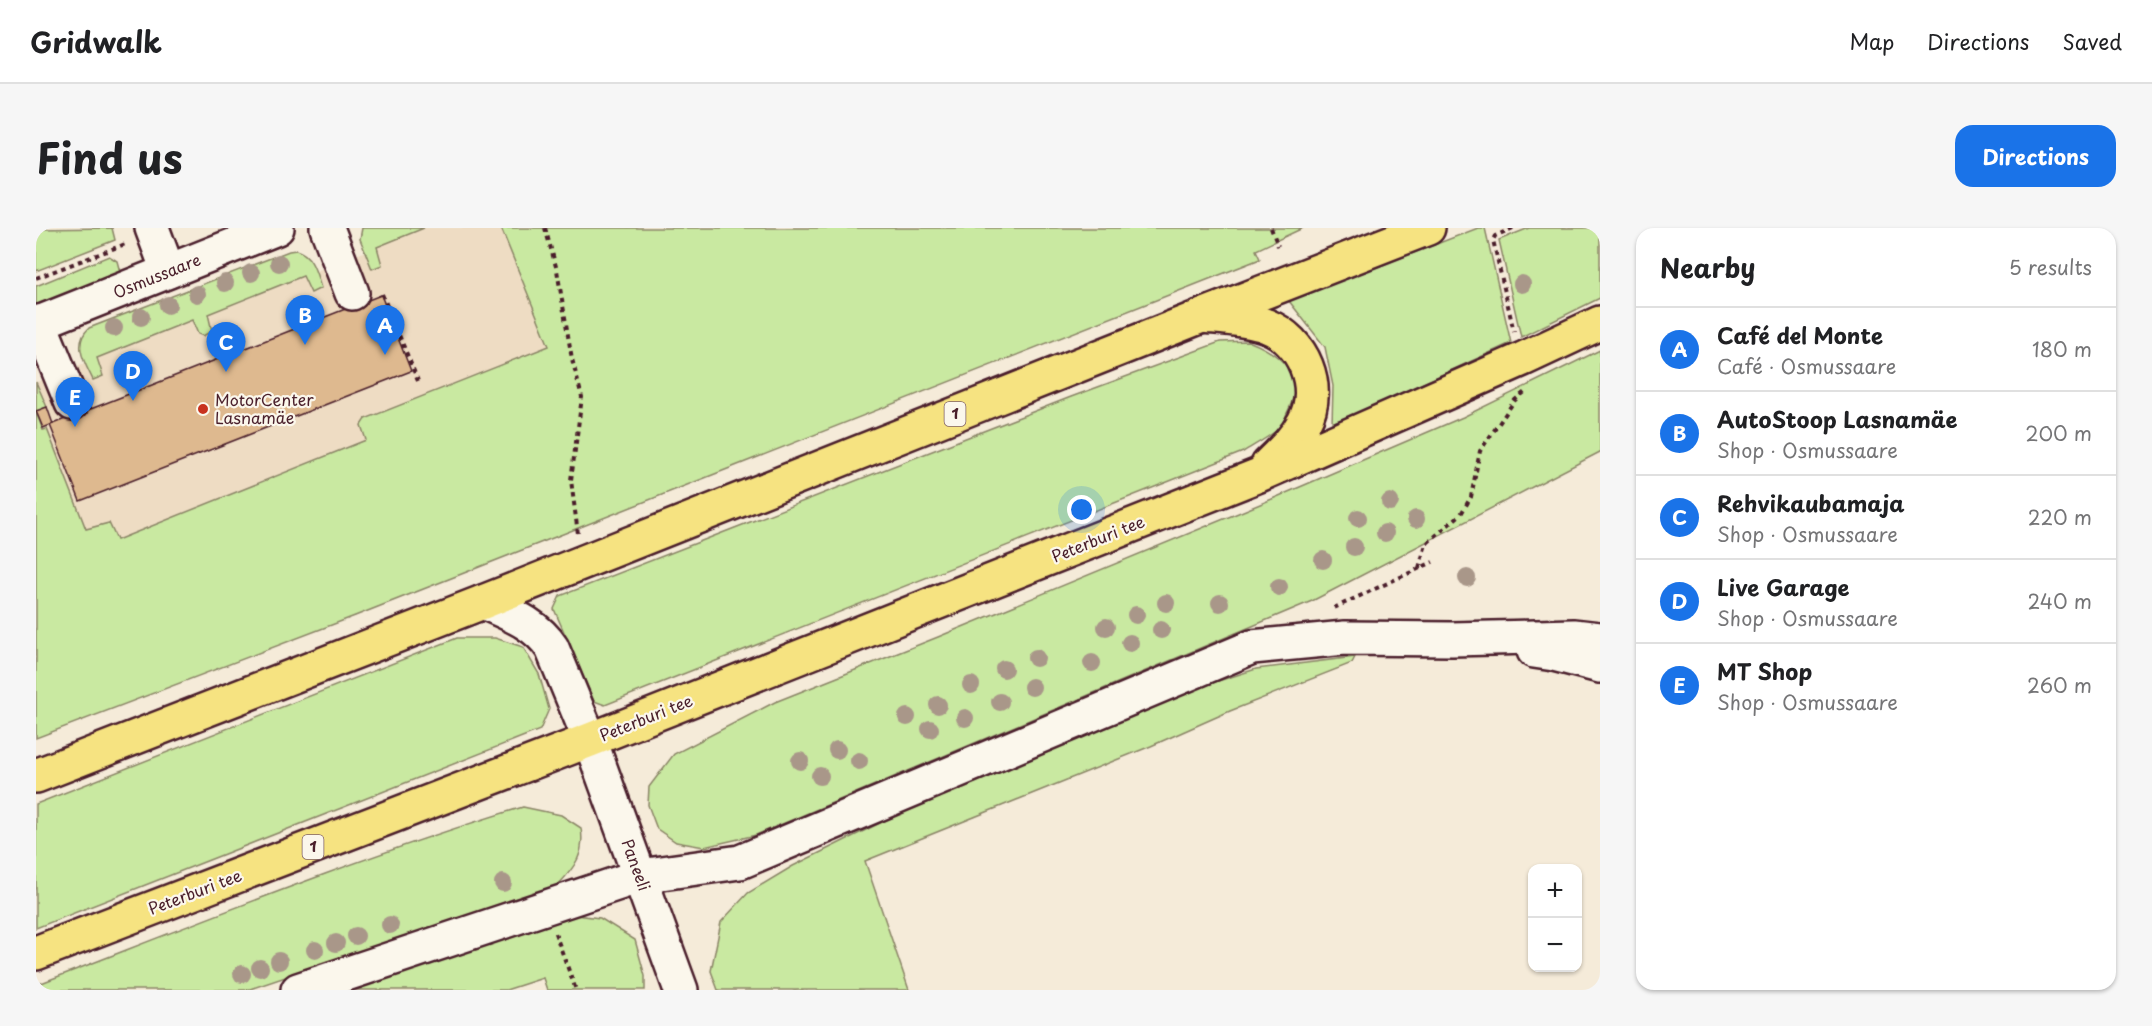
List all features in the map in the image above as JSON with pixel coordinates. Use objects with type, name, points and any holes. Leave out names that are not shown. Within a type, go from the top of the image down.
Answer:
[{"type":"highway","name":"1","points":[[36,776],[483,602],[1420,230]]},
{"type":"highway","points":[[1202,316],[1267,326],[1289,338],[1303,358],[1310,379],[1310,404],[1305,420],[1294,439],[1259,475]]},
{"type":"highway","name":"Peterburi tee","points":[[36,953],[590,740],[1259,475],[1533,355],[1600,323]]},
{"type":"street","name":"Osmussaare","points":[[38,323],[277,228]]},
{"type":"street","points":[[327,228],[364,291]]},
{"type":"street","points":[[154,231],[168,271]]},
{"type":"street","points":[[38,323],[72,404]]},
{"type":"street","name":"Peterburi tee","points":[[483,602],[531,625],[544,636],[552,648],[590,740]]},
{"type":"street","points":[[298,990],[640,876],[740,862],[1252,646],[1345,638],[1452,639],[1574,636],[1600,639]]},
{"type":"street","points":[[1452,639],[1554,654],[1600,666]]},
{"type":"street","name":"Paneeli","points":[[590,740],[681,990]]},
{"type":"path","points":[[545,228],[557,270],[572,359],[582,396],[571,480],[582,562]]},
{"type":"path","points":[[1271,228],[1278,246]]},
{"type":"path","points":[[1513,228],[1495,236],[1492,240],[1514,332]]},
{"type":"path","points":[[36,278],[154,231]]},
{"type":"path","points":[[364,291],[383,294],[418,381]]},
{"type":"path","points":[[1419,568],[1426,544],[1461,514],[1471,497],[1480,452],[1515,400],[1534,385]]},
{"type":"path","points":[[1333,609],[1433,562]]},
{"type":"path","points":[[545,907],[576,990]]},
{"type":"shaded area","points":[[424,228],[501,228],[563,380],[80,564],[36,411],[46,407],[37,382]]},
{"type":"green space","points":[[112,228],[115,240],[36,271],[36,229]]},
{"type":"green space","points":[[362,228],[424,228],[377,247],[382,265],[372,269],[360,239]]},
{"type":"green space","points":[[501,228],[1303,228],[1256,250],[1260,259],[355,616],[36,738],[36,412],[43,430],[47,429],[86,529],[109,523],[117,540],[366,440],[361,425],[365,419],[549,346]]},
{"type":"green space","points":[[1478,228],[1485,228],[1511,343],[1332,425],[1333,386],[1325,347],[1289,301]]},
{"type":"green space","points":[[1529,228],[1600,228],[1600,298],[1521,337],[1499,240]]},
{"type":"green space","points":[[296,250],[302,252],[310,260],[321,288],[311,293],[303,276],[208,314],[212,331],[203,336],[198,334],[192,320],[97,358],[103,376],[93,380],[81,347],[81,340],[89,328]]},
{"type":"green space","points":[[109,256],[117,261],[120,272],[36,306],[36,286]]},
{"type":"green space","points":[[1248,341],[1281,360],[1288,368],[1294,388],[1292,400],[1281,426],[1243,452],[605,705],[594,701],[554,609],[560,596],[1071,397],[1220,342]]},
{"type":"green space","points":[[1600,350],[1600,452],[1312,601],[756,835],[704,847],[676,842],[657,829],[648,805],[649,787],[674,754],[775,702],[1265,502],[1463,417]]},
{"type":"green space","points":[[36,382],[47,407],[36,412]]},
{"type":"green space","points":[[457,638],[495,638],[523,647],[539,674],[549,709],[540,730],[36,928],[36,804]]},
{"type":"green space","points":[[1355,657],[1352,663],[865,861],[909,990],[718,990],[711,971],[721,922],[748,893],[793,866],[890,818],[1082,731],[1174,695],[1256,669]]},
{"type":"green space","points":[[523,807],[561,815],[581,828],[580,853],[558,885],[247,990],[36,990],[36,985],[278,892],[400,847]]},
{"type":"green space","points":[[567,914],[600,918],[635,940],[645,976],[645,990],[547,990],[543,978],[506,990],[338,990]]},
{"type":"building","name":"MotorCenter Lasnamäe","points":[[381,295],[411,371],[80,501],[50,425]]},
{"type":"building","points":[[47,407],[53,424],[43,428],[36,411]]},
{"type":"place","name":"AutoStoop Lasnamäe","points":[[305,345]]},
{"type":"place","name":"Café del Monte","points":[[385,355]]},
{"type":"place","name":"Rehvikaubamaja","points":[[226,372]]},
{"type":"place","name":"Live Garage","points":[[133,401]]},
{"type":"place","name":"MotorCenter Lasnamäe","points":[[203,409]]},
{"type":"place","name":"MT Shop","points":[[75,427]]}]
